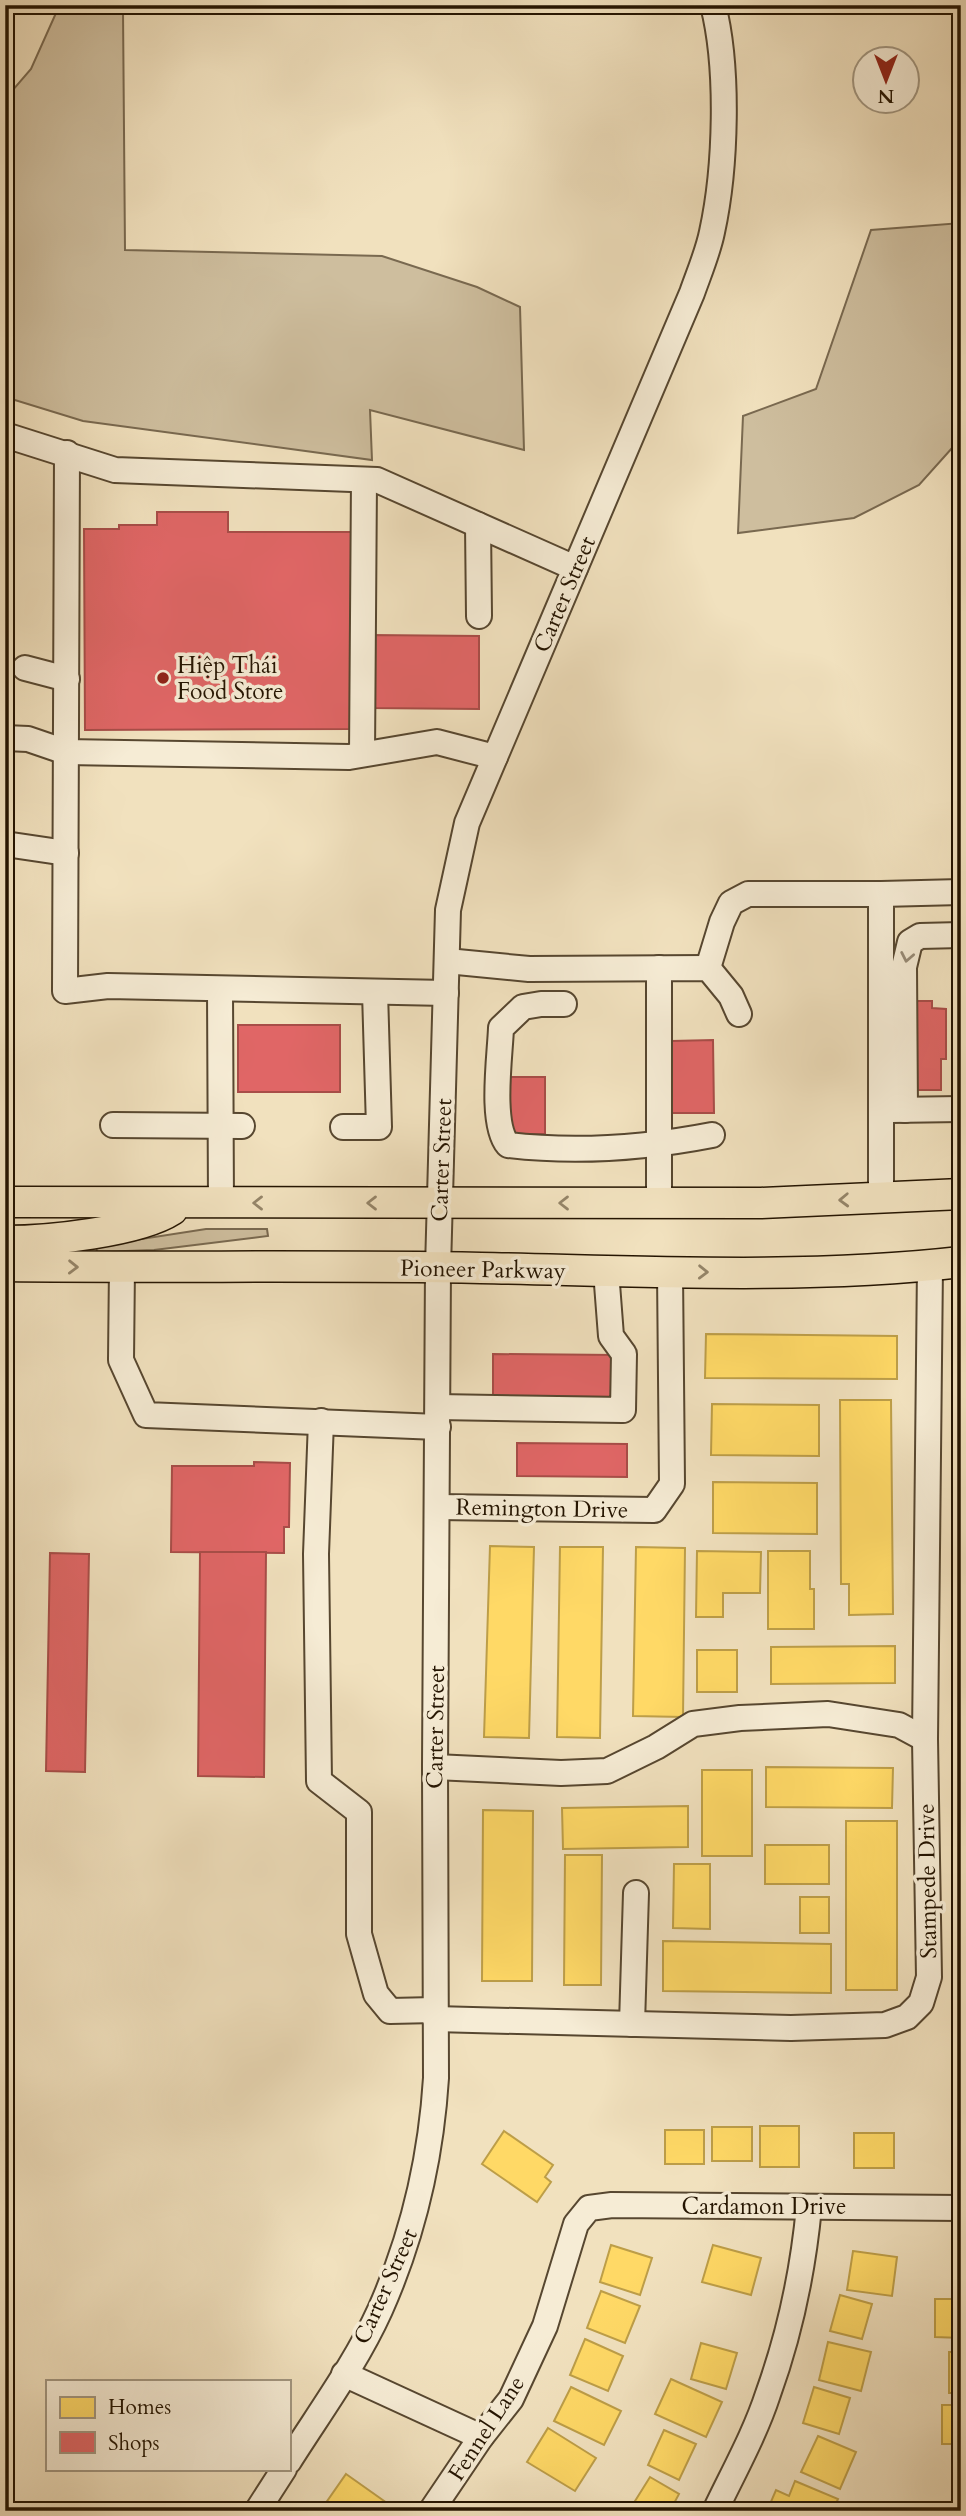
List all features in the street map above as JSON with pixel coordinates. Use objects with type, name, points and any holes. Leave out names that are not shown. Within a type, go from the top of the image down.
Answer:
[{"type":"main road","points":[[5,1202],[761,1203],[961,1194]]},
{"type":"main road","points":[[5,1241],[47,1240],[117,1228],[152,1220],[181,1203]]},
{"type":"main road","name":"Pioneer Parkway","points":[[5,1266],[761,1273],[930,1266],[961,1262]]},
{"type":"street","name":"Carter Street","points":[[290,2459],[344,2374],[379,2311],[412,2228],[433,2128],[436,2078],[438,1268],[448,910],[467,823],[692,293],[712,233],[720,184],[724,84],[713,5]]},
{"type":"street","points":[[5,435],[115,470],[377,481],[575,568]]},
{"type":"street","points":[[67,453],[65,991],[95,986],[446,993]]},
{"type":"street","points":[[362,754],[364,480]]},
{"type":"street","points":[[478,525],[479,616]]},
{"type":"street","points":[[25,668],[67,679]]},
{"type":"street","points":[[5,738],[28,739],[66,752],[349,757],[438,742],[495,757]]},
{"type":"street","points":[[5,844],[66,853]]},
{"type":"street","points":[[708,968],[722,922],[731,903],[748,894],[961,892]]},
{"type":"street","points":[[881,894],[894,1110]]},
{"type":"street","points":[[881,1199],[894,1110],[904,967],[910,942],[920,936],[961,935]]},
{"type":"street","points":[[447,961],[529,969],[708,968]]},
{"type":"street","points":[[659,968],[659,1203]]},
{"type":"street","points":[[708,968],[730,996],[739,1014]]},
{"type":"street","points":[[219,989],[231,1126],[221,1203]]},
{"type":"street","points":[[343,1127],[379,1127],[375,992]]},
{"type":"street","points":[[564,1004],[523,1007],[501,1028],[498,1105],[502,1138],[508,1145],[566,1149],[659,1145],[712,1135]]},
{"type":"street","points":[[894,1110],[961,1110]]},
{"type":"street","points":[[113,1125],[231,1126]]},
{"type":"street","name":"Stampede Drive","points":[[321,1421],[316,1554],[319,1781],[359,1812],[359,1934],[376,1994],[390,2011],[632,2024],[804,2028],[885,2025],[907,2017],[921,2003],[929,1977],[925,1739],[930,1266]]},
{"type":"street","points":[[122,1267],[121,1360],[146,1415],[321,1421],[623,1410],[624,1354],[611,1336],[606,1271]]},
{"type":"street","name":"Remington Drive","points":[[438,1507],[654,1510],[672,1484],[670,1272]]},
{"type":"street","points":[[435,1767],[561,1773],[607,1771],[656,1747],[693,1724],[740,1718],[828,1714],[899,1725],[925,1739]]},
{"type":"street","points":[[632,2024],[636,1893]]},
{"type":"street","name":"Cardamon Drive","points":[[576,2224],[589,2208],[612,2205],[961,2208]]},
{"type":"street","points":[[715,2511],[768,2396],[790,2323],[804,2262],[809,2207]]},
{"type":"street","name":"Fennel Lane","points":[[431,2511],[481,2437],[511,2399],[545,2326],[576,2224]]},
{"type":"street","points":[[344,2374],[481,2437]]},
{"type":"street","points":[[257,2511],[283,2470]]},
{"type":"shaded area","points":[[123,11],[125,250],[382,256],[477,287],[520,307],[524,450],[370,410],[372,460],[83,421],[5,397],[5,99],[31,69],[56,13]]},
{"type":"shaded area","points":[[961,223],[961,438],[919,485],[854,518],[738,533],[743,416],[816,389],[871,230]]},
{"type":"shaded area","points":[[206,1229],[267,1229],[268,1236],[154,1250],[97,1252],[96,1246]]},
{"type":"building: Homes","points":[[706,1334],[897,1336],[897,1379],[705,1378]]},
{"type":"building: Homes","points":[[840,1400],[891,1400],[893,1614],[849,1615],[849,1584],[841,1584]]},
{"type":"building: Homes","points":[[712,1404],[819,1405],[819,1456],[711,1455]]},
{"type":"building: Homes","points":[[713,1482],[817,1483],[817,1534],[713,1533]]},
{"type":"building: Homes","points":[[490,1546],[534,1547],[529,1738],[484,1737]]},
{"type":"building: Homes","points":[[560,1547],[603,1547],[600,1738],[557,1737]]},
{"type":"building: Homes","points":[[636,1547],[685,1548],[683,1717],[633,1716]]},
{"type":"building: Homes","points":[[697,1551],[761,1552],[760,1593],[723,1593],[723,1617],[696,1617]]},
{"type":"building: Homes","points":[[768,1551],[810,1551],[814,1629],[768,1629]]},
{"type":"building: Homes","points":[[895,1646],[895,1683],[771,1684],[771,1647]]},
{"type":"building: Homes","points":[[697,1650],[737,1650],[737,1692],[697,1692]]},
{"type":"building: Homes","points":[[766,1767],[893,1768],[892,1808],[766,1807]]},
{"type":"building: Homes","points":[[702,1770],[752,1770],[752,1856],[702,1856]]},
{"type":"building: Homes","points":[[688,1806],[688,1847],[563,1849],[562,1808]]},
{"type":"building: Homes","points":[[483,1810],[533,1811],[532,1981],[482,1981]]},
{"type":"building: Homes","points":[[846,1821],[897,1821],[897,1990],[846,1990]]},
{"type":"building: Homes","points":[[765,1845],[829,1845],[829,1884],[765,1884]]},
{"type":"building: Homes","points":[[565,1855],[602,1855],[601,1985],[564,1985]]},
{"type":"building: Homes","points":[[674,1864],[710,1864],[710,1929],[673,1928]]},
{"type":"building: Homes","points":[[800,1897],[829,1897],[829,1933],[800,1933]]},
{"type":"building: Homes","points":[[663,1941],[831,1944],[831,1993],[663,1991]]},
{"type":"building: Homes","points":[[957,2115],[961,2115],[961,2171],[957,2171]]},
{"type":"building: Homes","points":[[760,2126],[799,2126],[799,2167],[760,2167]]},
{"type":"building: Homes","points":[[712,2127],[752,2127],[752,2161],[712,2161]]},
{"type":"building: Homes","points":[[665,2130],[704,2130],[704,2164],[665,2164]]},
{"type":"building: Homes","points":[[504,2131],[553,2165],[545,2177],[551,2182],[537,2202],[482,2164]]},
{"type":"building: Homes","points":[[854,2133],[894,2133],[894,2168],[854,2168]]},
{"type":"building: Homes","points":[[611,2245],[652,2258],[640,2295],[600,2282]]},
{"type":"building: Homes","points":[[713,2245],[761,2258],[751,2295],[702,2282]]},
{"type":"building: Homes","points":[[853,2251],[897,2257],[892,2296],[847,2290]]},
{"type":"building: Homes","points":[[601,2291],[640,2306],[625,2343],[587,2328]]},
{"type":"building: Homes","points":[[840,2295],[872,2304],[862,2339],[830,2331]]},
{"type":"building: Homes","points":[[935,2299],[961,2299],[961,2338],[935,2337]]},
{"type":"building: Homes","points":[[585,2339],[623,2356],[608,2391],[570,2375]]},
{"type":"building: Homes","points":[[828,2342],[871,2352],[861,2391],[819,2380]]},
{"type":"building: Homes","points":[[701,2343],[737,2353],[726,2389],[691,2379]]},
{"type":"building: Homes","points":[[949,2352],[961,2352],[961,2393],[949,2393]]},
{"type":"building: Homes","points":[[671,2379],[722,2402],[706,2437],[655,2414]]},
{"type":"building: Homes","points":[[571,2387],[621,2411],[604,2445],[554,2421]]},
{"type":"building: Homes","points":[[814,2387],[850,2398],[839,2434],[803,2423]]},
{"type":"building: Homes","points":[[942,2405],[961,2405],[961,2444],[942,2444]]},
{"type":"building: Homes","points":[[548,2428],[596,2458],[575,2491],[527,2462]]},
{"type":"building: Homes","points":[[664,2430],[696,2444],[679,2480],[648,2465]]},
{"type":"building: Homes","points":[[818,2436],[856,2452],[840,2489],[801,2472]]},
{"type":"building: Homes","points":[[346,2474],[394,2508],[392,2511],[329,2511],[323,2507]]},
{"type":"building: Homes","points":[[650,2477],[679,2494],[670,2511],[630,2509]]},
{"type":"building: Homes","points":[[795,2481],[838,2499],[833,2511],[767,2511],[776,2490],[789,2496]]},
{"type":"building: Shops","points":[[157,512],[228,512],[228,532],[351,532],[352,729],[85,730],[84,529],[157,525]]},
{"type":"building: Shops","points":[[370,635],[479,636],[479,709],[370,708]]},
{"type":"building: Shops","points":[[913,1001],[932,1001],[932,1008],[946,1009],[946,1059],[941,1059],[941,1090],[913,1090]]},
{"type":"building: Shops","points":[[238,1025],[340,1025],[340,1092],[238,1092]]},
{"type":"building: Shops","points":[[713,1040],[714,1113],[672,1113],[672,1041]]},
{"type":"building: Shops","points":[[506,1077],[545,1077],[545,1134],[506,1134]]},
{"type":"building: Shops","points":[[493,1354],[616,1355],[615,1397],[493,1396]]},
{"type":"building: Shops","points":[[517,1443],[627,1444],[627,1477],[517,1476]]},
{"type":"building: Shops","points":[[254,1462],[290,1463],[289,1527],[284,1527],[284,1553],[171,1552],[172,1466],[254,1466]]},
{"type":"building: Shops","points":[[200,1552],[266,1552],[264,1777],[198,1776]]},
{"type":"building: Shops","points":[[50,1553],[89,1554],[85,1772],[46,1771]]},
{"type":"place","name":"Hiệp Thái Food Store","points":[[163,678]]}]
